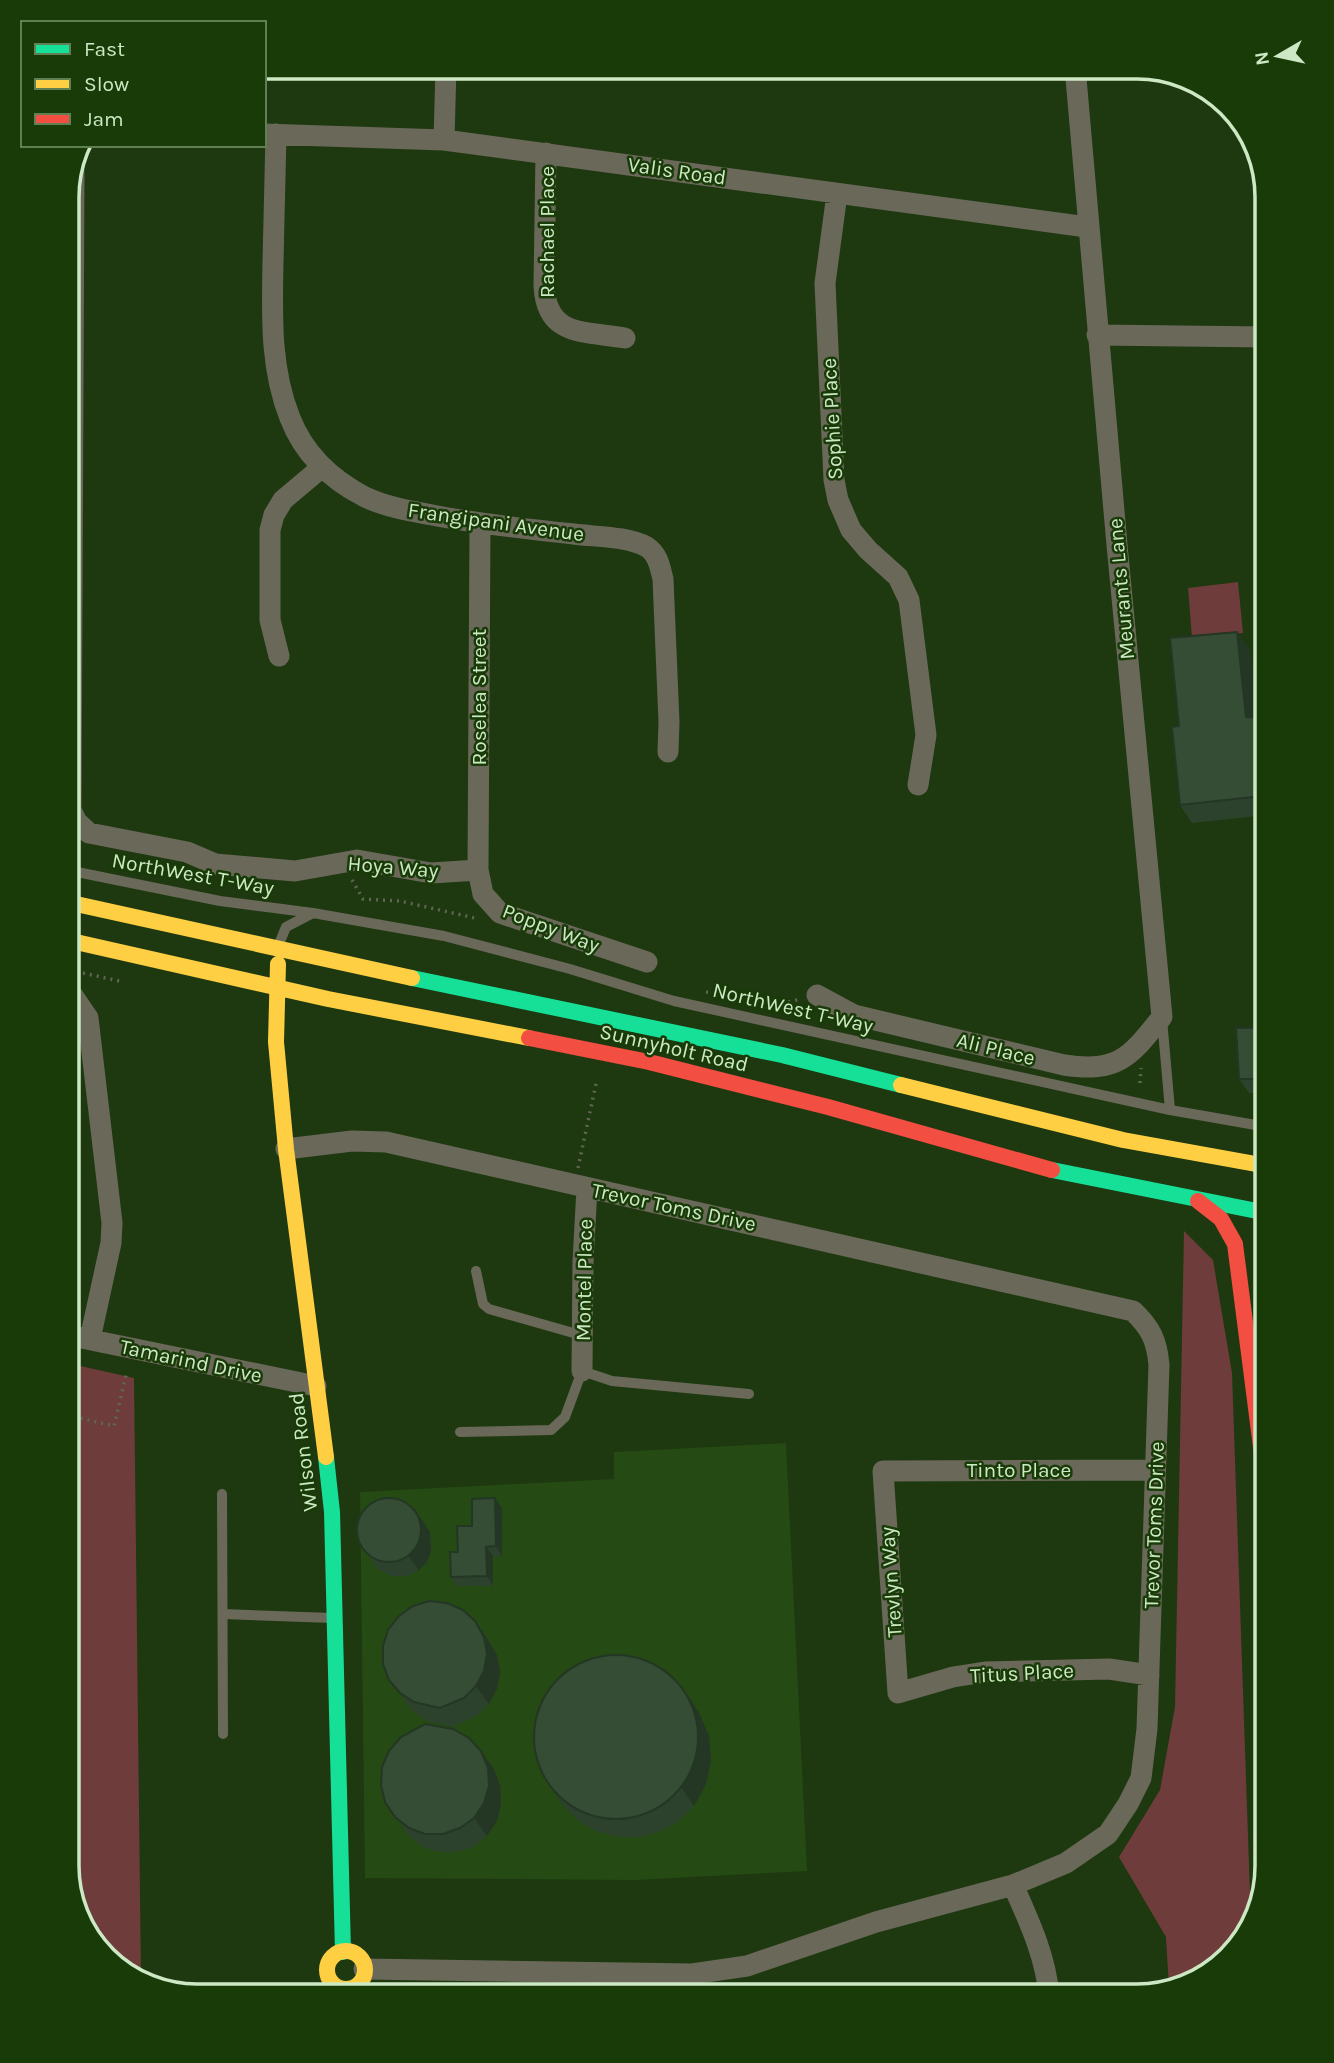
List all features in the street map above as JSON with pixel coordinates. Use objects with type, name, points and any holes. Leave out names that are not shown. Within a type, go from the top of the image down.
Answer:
[{"type":"main road","name":"Sunnyholt Road","points":[[79,905],[782,1055],[1123,1140],[1255,1163]]},
{"type":"main road","name":"Sunnyholt Road","points":[[79,943],[277,988],[674,1068],[828,1107],[1046,1169],[1255,1211]]},
{"type":"main road","name":"Wilson Road","points":[[279,949],[276,1042],[286,1149],[332,1513],[343,1952]]},
{"type":"main road","points":[[1198,1201],[1219,1215],[1229,1227],[1235,1244],[1255,1396]]},
{"type":"main road","points":[[333,1984],[327,1973],[330,1959],[343,1952],[356,1955],[362,1961],[364,1975],[358,1984]]},
{"type":"street","points":[[444,140],[446,79]]},
{"type":"street","name":"Meurants Lane","points":[[1076,79],[1087,228],[1162,1017]]},
{"type":"street","name":"Valis Road","points":[[270,134],[444,140],[1087,228]]},
{"type":"street","name":"Frangipani Avenue","points":[[270,134],[274,358],[280,390],[291,422],[321,468],[366,498],[398,508],[480,524],[622,540],[648,548],[659,560],[663,579],[668,752]]},
{"type":"street","name":"Rachael Place","points":[[546,153],[544,302],[550,315],[560,324],[576,330],[625,338]]},
{"type":"street","name":"Sophie Place","points":[[837,194],[825,283],[834,480],[838,500],[851,530],[867,550],[898,577],[909,600],[926,735],[918,785]]},
{"type":"street","points":[[1097,335],[1255,337]]},
{"type":"street","points":[[279,656],[270,620],[270,530],[274,515],[283,500],[321,468]]},
{"type":"street","name":"Roselea Street","points":[[478,870],[480,524]]},
{"type":"street","name":"Hoya Way","points":[[79,824],[89,833],[187,852],[215,864],[295,871],[357,860],[431,873],[478,870]]},
{"type":"street","name":"Poppy Way","points":[[478,870],[483,894],[500,913],[647,962]]},
{"type":"street","name":"Ali Place","points":[[817,995],[854,1015],[1087,1069],[1114,1063],[1142,1043],[1162,1017]]},
{"type":"street","points":[[79,1006],[88,1018],[112,1223],[111,1243],[90,1339]]},
{"type":"street","name":"Trevor Toms Drive","points":[[286,1149],[352,1141],[386,1142],[1133,1311],[1147,1325],[1157,1343],[1159,1365],[1147,1729],[1140,1778],[1128,1804],[1108,1833],[1066,1863],[1013,1885],[876,1922],[747,1966],[692,1974],[364,1969]]},
{"type":"street","name":"Montel Place","points":[[581,1187],[584,1336],[582,1371]]},
{"type":"street","name":"Tamarind Drive","points":[[79,1337],[143,1353],[316,1387]]},
{"type":"street","name":"Tinto Place","points":[[883,1471],[1155,1470]]},
{"type":"street","name":"Trevlyn Way","points":[[883,1471],[898,1693]]},
{"type":"street","name":"Titus Place","points":[[898,1693],[953,1677],[985,1672],[1109,1669],[1149,1675]]},
{"type":"street","points":[[1013,1885],[1036,1938],[1048,1984]]},
{"type":"street","points":[[629,1973],[629,1984]]},
{"type":"lane","name":"NorthWest T-Way","points":[[79,872],[220,901],[313,913],[444,936],[570,969],[674,1001],[1170,1110],[1255,1125]]},
{"type":"lane","name":"NorthWest T-Way","points":[[279,949],[286,927],[313,913]]},
{"type":"lane","name":"Meurants Lane","points":[[1162,1017],[1170,1110]]},
{"type":"lane","points":[[476,1271],[483,1304],[489,1309],[584,1336]]},
{"type":"lane","points":[[460,1432],[551,1430],[565,1417],[582,1371],[612,1381],[749,1394]]},
{"type":"lane","points":[[222,1494],[223,1734]]},
{"type":"lane","points":[[223,1614],[333,1618]]},
{"type":"path","points":[[581,1187],[598,1074]]},
{"type":"path","points":[[79,1418],[114,1426],[127,1371]]},
{"type":"shaded area","points":[[1238,582],[1243,633],[1192,638],[1188,588]]},
{"type":"shaded area","points":[[1184,1231],[1213,1260],[1232,1373],[1250,1899],[1235,1932],[1215,1955],[1190,1972],[1168,1980],[1166,1937],[1119,1857],[1160,1790],[1175,1707]]},
{"type":"shaded area","points":[[79,1366],[134,1378],[141,1970],[108,1944],[91,1919],[83,1897],[79,1867]]},
{"type":"shaded area","points":[[786,1443],[807,1871],[635,1880],[365,1878],[360,1492],[614,1479],[614,1452]]},
{"type":"building","points":[[1237,632],[1246,717],[1255,718],[1255,797],[1180,805],[1172,727],[1179,726],[1170,638]]},
{"type":"building","points":[[1236,1028],[1255,1028],[1255,1079],[1239,1079]]},
{"type":"building","points":[[383,1498],[395,1498],[412,1507],[419,1518],[419,1542],[412,1553],[395,1562],[383,1562],[371,1557],[362,1548],[357,1536],[357,1524],[362,1512],[371,1503]]},
{"type":"building","points":[[495,1498],[496,1546],[486,1547],[487,1576],[451,1577],[450,1552],[458,1552],[457,1526],[472,1526],[472,1499]]},
{"type":"building","points":[[429,1601],[447,1603],[463,1610],[475,1621],[484,1637],[487,1653],[484,1671],[476,1686],[464,1698],[440,1708],[414,1702],[400,1693],[389,1680],[383,1664],[383,1646],[388,1630],[399,1616],[413,1606]]},
{"type":"building","points":[[616,1655],[647,1661],[674,1679],[692,1706],[698,1737],[692,1768],[674,1795],[647,1813],[616,1819],[585,1813],[558,1795],[540,1768],[534,1737],[540,1706],[558,1679],[585,1661]]},
{"type":"building","points":[[425,1724],[453,1729],[469,1738],[481,1751],[488,1768],[489,1786],[484,1803],[474,1818],[460,1828],[443,1834],[425,1834],[409,1828],[395,1817],[385,1802],[381,1785],[382,1767],[389,1751],[401,1737]]},
{"type":"traffic: fast","points":[[412,978],[782,1055],[901,1085]]},
{"type":"traffic: fast","points":[[1052,1170],[1255,1211]]},
{"type":"traffic: fast","points":[[326,1457],[332,1512],[343,1952]]},
{"type":"traffic: slow","points":[[79,905],[412,978]]},
{"type":"traffic: slow","points":[[79,943],[328,999],[529,1038]]},
{"type":"traffic: slow","points":[[278,964],[276,1042],[286,1149],[326,1457]]},
{"type":"traffic: slow","points":[[901,1085],[1123,1140],[1255,1164]]},
{"type":"traffic: slow","points":[[334,1984],[327,1970],[333,1957],[339,1953],[353,1953],[359,1957],[365,1970]]},
{"type":"traffic: slow","points":[[358,1984],[365,1970]]},
{"type":"traffic: jam","points":[[529,1038],[649,1062],[828,1107],[1052,1170]]},
{"type":"traffic: jam","points":[[1198,1201],[1221,1219],[1235,1244],[1255,1400]]}]
